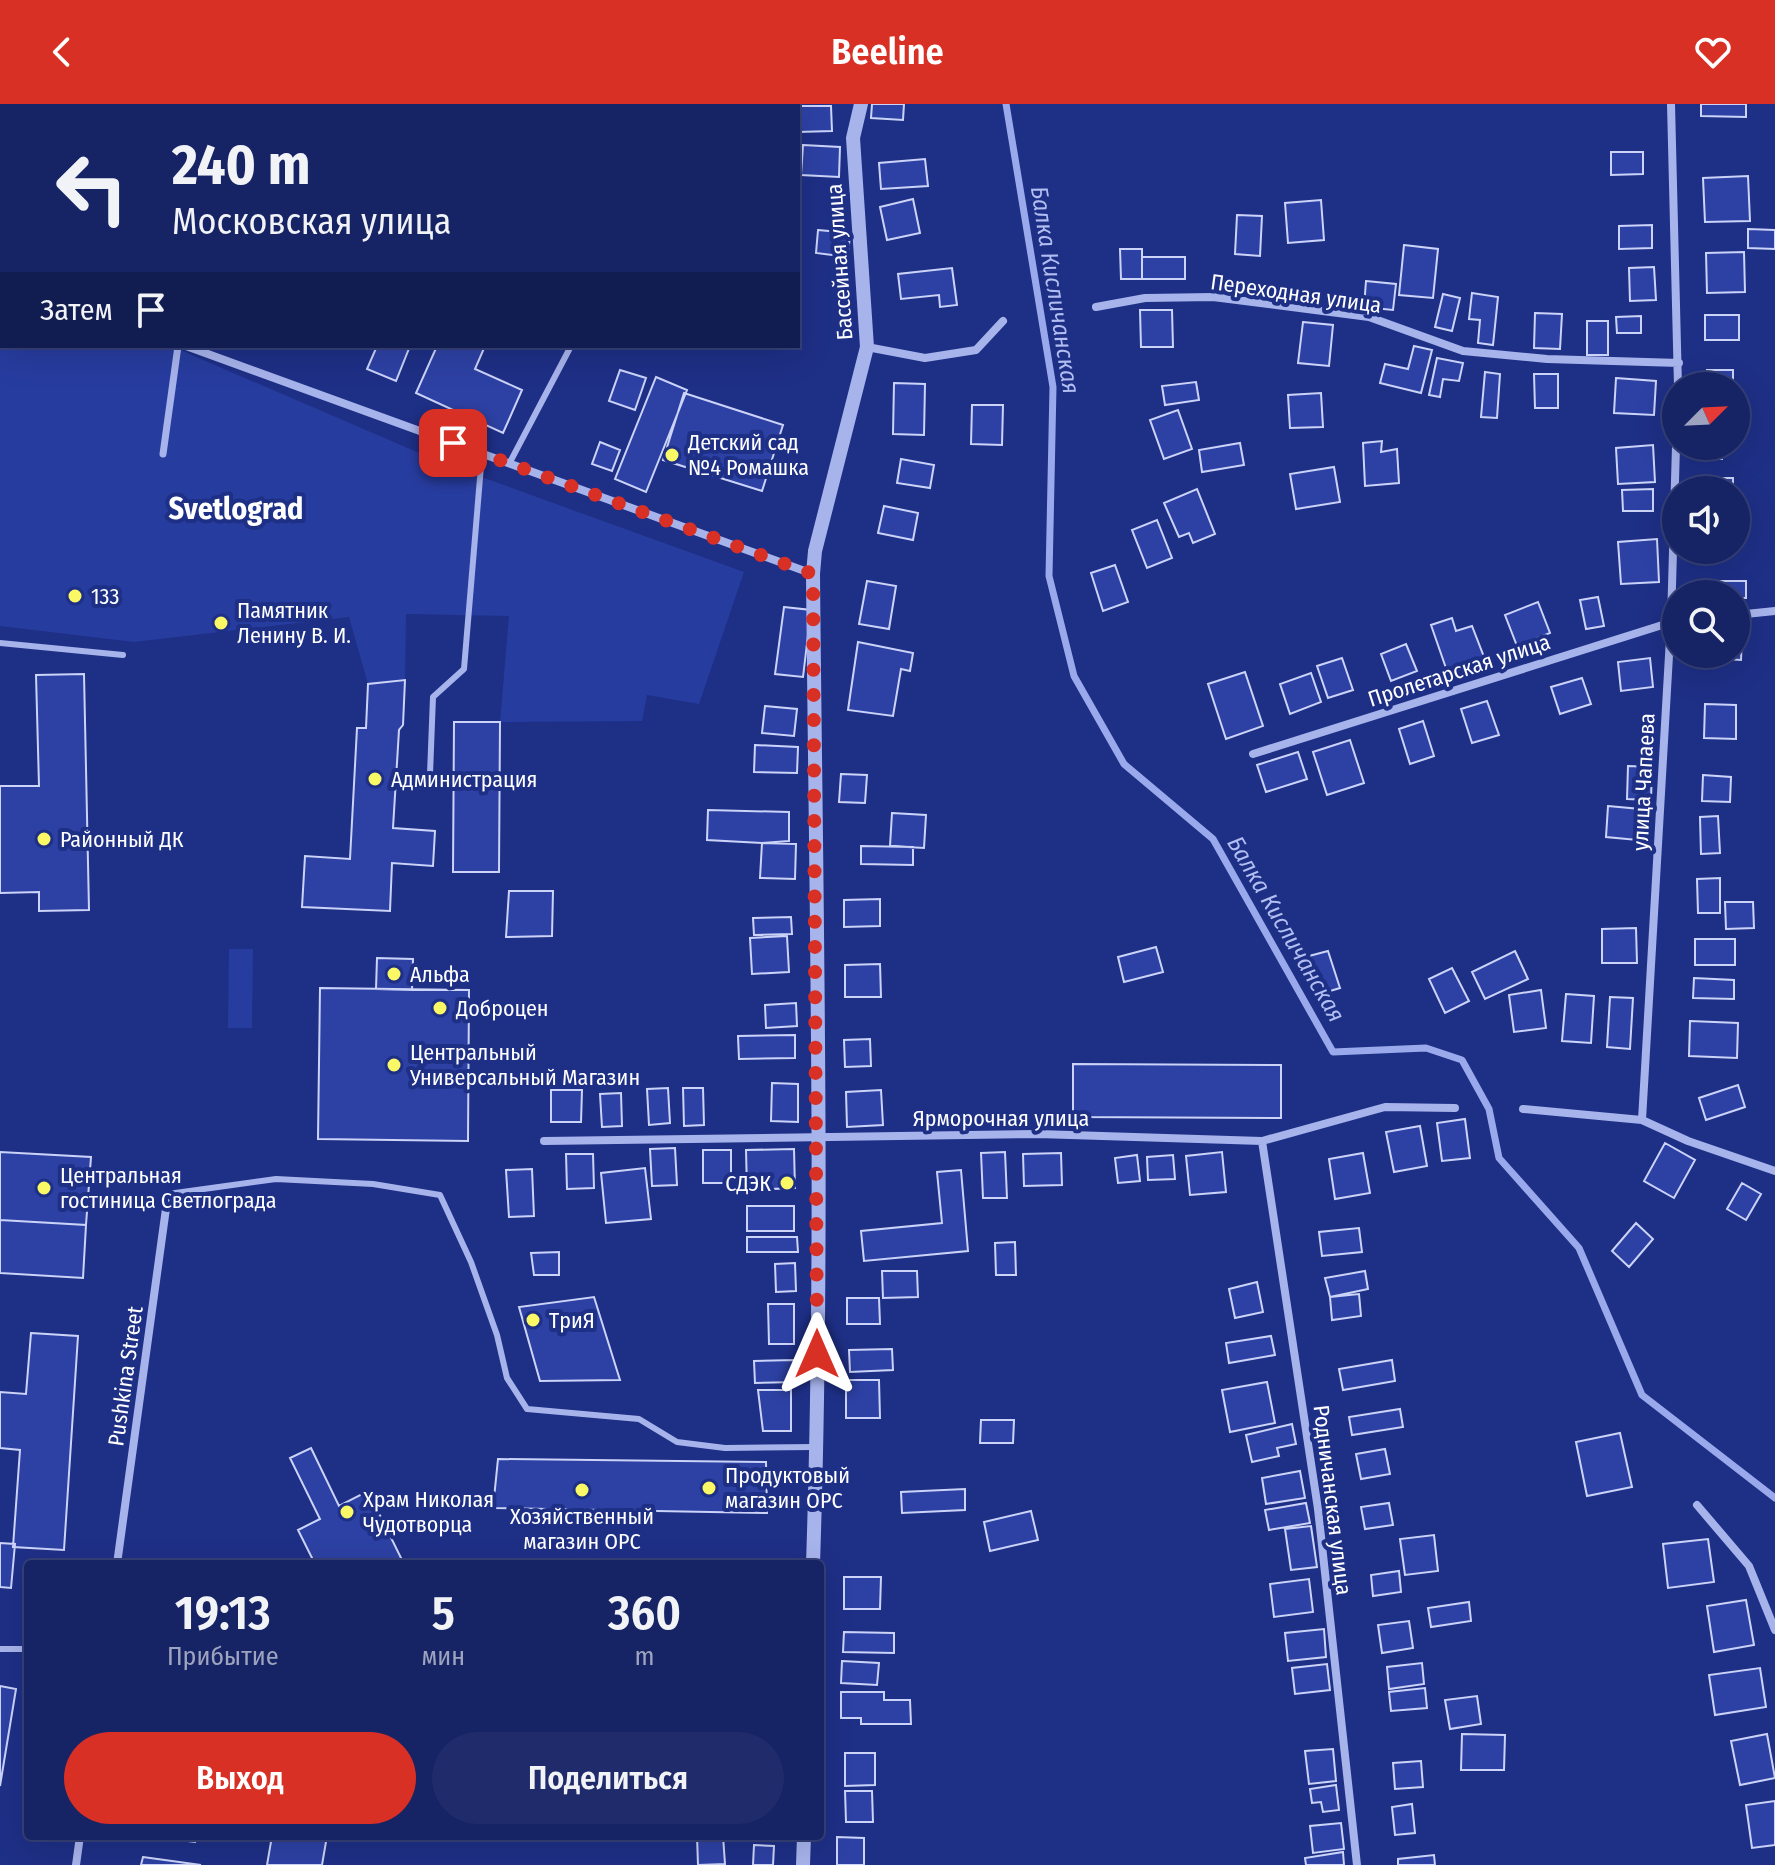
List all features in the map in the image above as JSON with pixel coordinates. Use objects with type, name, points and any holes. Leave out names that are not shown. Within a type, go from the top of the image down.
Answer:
[{"type":"street","name":"Бассейная улица","points":[[813,1560],[817,1447],[817,1138],[813,574],[815,551],[867,347],[853,138],[861,104]]},
{"type":"street","points":[[1671,104],[1679,372]]},
{"type":"street","name":"Переходная улица","points":[[1096,307],[1145,298],[1213,297],[1369,317],[1463,351],[1547,359],[1679,363]]},
{"type":"street","points":[[867,347],[925,358],[976,350],[1003,321]]},
{"type":"street","points":[[163,454],[178,348]]},
{"type":"street","points":[[191,348],[813,574]]},
{"type":"street","name":"улица Чапаева","points":[[1674,580],[1676,460]]},
{"type":"street","points":[[1750,614],[1775,611]]},
{"type":"street","name":"Пролетарская улица","points":[[1253,754],[1662,624]]},
{"type":"street","name":"улица Чапаева","points":[[1642,1120],[1670,668]]},
{"type":"street","name":"Ярморочная улица","points":[[544,1141],[1038,1134],[1262,1141],[1385,1107],[1455,1108]]},
{"type":"street","points":[[1523,1109],[1642,1120],[1688,1141],[1775,1171]]},
{"type":"street","name":"Родничанская улица","points":[[1262,1141],[1318,1509],[1357,1865]]},
{"type":"street","name":"Pushkina Street","points":[[118,1560],[168,1194]]},
{"type":"street","points":[[1697,1505],[1749,1566],[1775,1630]]},
{"type":"street","points":[[76,1865],[79,1840]]},
{"type":"street","points":[[803,1865],[804,1840]]},
{"type":"lane","points":[[509,464],[570,348]]},
{"type":"lane","points":[[430,774],[433,697],[464,669],[482,454]]},
{"type":"lane","points":[[0,643],[123,655]]},
{"type":"lane","points":[[168,1194],[276,1179],[373,1184],[440,1195],[471,1262],[497,1335],[507,1378],[527,1409],[639,1419],[677,1442],[725,1448],[817,1447]]},
{"type":"lane","points":[[0,1649],[24,1649]]},
{"type":"shaded area","points":[[0,348],[176,348],[440,462],[744,572],[699,704],[647,695],[642,721],[500,722],[509,616],[406,614],[405,680],[368,684],[349,617],[134,642],[0,626]]},
{"type":"shaded area","points":[[229,949],[253,949],[252,1028],[228,1028]]},
{"type":"building","points":[[872,104],[904,104],[903,120],[871,118]]},
{"type":"building","points":[[1701,104],[1746,104],[1746,117],[1701,116]]},
{"type":"building","points":[[800,106],[831,106],[832,131],[800,132]]},
{"type":"building","points":[[803,145],[840,147],[839,177],[801,175]]},
{"type":"building","points":[[1611,152],[1643,152],[1643,174],[1611,175]]},
{"type":"building","points":[[925,159],[928,186],[881,189],[879,163]]},
{"type":"building","points":[[1748,176],[1750,221],[1705,222],[1703,178]]},
{"type":"building","points":[[913,199],[920,233],[887,240],[880,207]]},
{"type":"building","points":[[1321,200],[1324,240],[1288,243],[1285,203]]},
{"type":"building","points":[[1237,215],[1262,216],[1260,256],[1235,254]]},
{"type":"building","points":[[1652,225],[1652,248],[1619,249],[1619,226]]},
{"type":"building","points":[[1748,229],[1775,230],[1775,249],[1748,248]]},
{"type":"building","points":[[818,230],[850,233],[848,257],[816,253]]},
{"type":"building","points":[[1404,245],[1438,249],[1433,298],[1399,295]]},
{"type":"building","points":[[1120,249],[1142,249],[1142,279],[1121,279]]},
{"type":"building","points":[[1744,252],[1745,292],[1707,293],[1706,253]]},
{"type":"building","points":[[1142,257],[1185,257],[1185,279],[1142,279]]},
{"type":"building","points":[[1654,267],[1656,300],[1630,301],[1629,268]]},
{"type":"building","points":[[952,268],[957,305],[940,307],[939,295],[901,299],[898,274]]},
{"type":"building","points":[[1366,281],[1396,284],[1393,310],[1364,307]]},
{"type":"building","points":[[1472,293],[1498,297],[1493,345],[1478,343],[1480,320],[1469,319]]},
{"type":"building","points":[[1443,294],[1460,298],[1452,331],[1435,327]]},
{"type":"building","points":[[1140,310],[1172,310],[1173,347],[1141,347]]},
{"type":"building","points":[[1535,313],[1562,314],[1560,349],[1534,348]]},
{"type":"building","points":[[1705,315],[1739,315],[1739,340],[1705,340]]},
{"type":"building","points":[[1641,316],[1641,333],[1617,333],[1616,317]]},
{"type":"building","points":[[1587,321],[1608,321],[1608,355],[1587,355]]},
{"type":"building","points":[[1303,322],[1333,325],[1329,366],[1298,363]]},
{"type":"building","points":[[1414,346],[1432,350],[1421,393],[1380,383],[1385,364],[1408,369]]},
{"type":"building","points":[[376,348],[409,348],[396,381],[367,369]]},
{"type":"building","points":[[436,348],[484,348],[475,369],[522,390],[503,433],[416,393]]},
{"type":"building","points":[[1437,358],[1463,363],[1459,381],[1443,379],[1440,397],[1429,395]]},
{"type":"building","points":[[620,370],[646,378],[635,410],[609,401]]},
{"type":"building","points":[[1707,370],[1733,370],[1733,372]]},
{"type":"building","points":[[1485,372],[1500,374],[1497,418],[1481,417]]},
{"type":"building","points":[[1534,374],[1558,374],[1558,408],[1535,408]]},
{"type":"building","points":[[656,377],[687,390],[646,492],[615,479]]},
{"type":"building","points":[[1616,378],[1656,381],[1654,415],[1614,413]]},
{"type":"building","points":[[1196,382],[1199,400],[1165,405],[1162,386]]},
{"type":"building","points":[[894,383],[925,384],[924,435],[893,434]]},
{"type":"building","points":[[684,393],[783,425],[762,491],[663,460]]},
{"type":"building","points":[[1321,393],[1323,427],[1290,428],[1288,395]]},
{"type":"building","points":[[972,405],[1003,405],[1002,445],[971,444]]},
{"type":"building","points":[[1178,410],[1192,449],[1164,459],[1150,420]]},
{"type":"building","points":[[1382,441],[1381,452],[1397,449],[1399,483],[1365,486],[1363,443]]},
{"type":"building","points":[[600,442],[620,450],[612,471],[592,464]]},
{"type":"building","points":[[1240,443],[1244,465],[1202,472],[1199,450]]},
{"type":"building","points":[[1653,445],[1655,482],[1618,484],[1616,448]]},
{"type":"building","points":[[901,459],[934,465],[930,488],[897,483]]},
{"type":"building","points":[[1334,467],[1340,502],[1296,509],[1290,474]]},
{"type":"building","points":[[1197,489],[1215,534],[1193,543],[1189,533],[1179,537],[1164,503]]},
{"type":"building","points":[[1653,489],[1653,511],[1623,511],[1622,490]]},
{"type":"building","points":[[884,506],[918,513],[913,540],[878,533]]},
{"type":"building","points":[[1157,520],[1172,558],[1147,568],[1132,530]]},
{"type":"building","points":[[1657,539],[1659,582],[1621,584],[1618,542]]},
{"type":"building","points":[[1115,565],[1128,602],[1103,611],[1091,573]]},
{"type":"building","points":[[867,581],[896,586],[889,629],[859,624]]},
{"type":"building","points":[[1598,597],[1604,626],[1586,629],[1580,600]]},
{"type":"building","points":[[1538,602],[1550,633],[1517,646],[1505,615]]},
{"type":"building","points":[[784,607],[811,610],[803,677],[775,674]]},
{"type":"building","points":[[1452,618],[1456,631],[1472,626],[1484,657],[1447,671],[1431,625]]},
{"type":"building","points":[[858,642],[913,653],[910,671],[901,669],[893,716],[848,710]]},
{"type":"building","points":[[1406,644],[1417,671],[1391,681],[1381,654]]},
{"type":"building","points":[[1342,658],[1353,690],[1328,698],[1317,666]]},
{"type":"building","points":[[1650,658],[1653,687],[1621,691],[1618,662]]},
{"type":"building","points":[[1245,672],[1263,726],[1226,739],[1208,684]]},
{"type":"building","points":[[1311,673],[1321,702],[1290,714],[1280,684]]},
{"type":"building","name":"Районный ДК","points":[[84,674],[89,910],[39,911],[39,892],[0,893],[0,786],[39,786],[36,675]]},
{"type":"building","points":[[1582,678],[1591,704],[1560,714],[1551,687]]},
{"type":"building","name":"Администрация","points":[[405,680],[393,828],[435,831],[433,866],[392,863],[390,911],[302,907],[305,856],[350,859],[357,728],[366,728],[368,684]]},
{"type":"building","points":[[1487,701],[1499,735],[1472,743],[1461,709]]},
{"type":"building","points":[[1705,704],[1736,705],[1736,739],[1704,738]]},
{"type":"building","points":[[765,706],[797,709],[794,736],[762,733]]},
{"type":"building","points":[[1423,721],[1434,756],[1410,764],[1399,729]]},
{"type":"building","points":[[454,722],[500,722],[499,872],[453,872]]},
{"type":"building","points":[[1350,740],[1364,783],[1327,795],[1313,752]]},
{"type":"building","points":[[755,745],[798,747],[797,773],[754,772]]},
{"type":"building","points":[[1298,752],[1307,779],[1266,792],[1257,765]]},
{"type":"building","points":[[1628,766],[1652,767],[1651,800],[1627,799]]},
{"type":"building","points":[[841,774],[867,775],[865,803],[839,802]]},
{"type":"building","points":[[1703,775],[1731,777],[1730,802],[1702,801]]},
{"type":"building","points":[[1608,806],[1651,810],[1648,841],[1606,837]]},
{"type":"building","points":[[708,810],[789,812],[789,841],[707,840]]},
{"type":"building","points":[[892,813],[926,815],[924,848],[890,846]]},
{"type":"building","points":[[1718,816],[1720,853],[1701,854],[1700,817]]},
{"type":"building","points":[[762,843],[796,844],[795,879],[760,878]]},
{"type":"building","points":[[861,846],[913,847],[913,865],[861,864]]},
{"type":"building","points":[[1720,878],[1720,913],[1698,913],[1697,879]]},
{"type":"building","points":[[509,891],[553,891],[552,936],[506,937]]},
{"type":"building","points":[[880,899],[880,926],[844,927],[844,900]]},
{"type":"building","points":[[1725,902],[1753,902],[1754,928],[1726,929]]},
{"type":"building","points":[[791,917],[792,934],[754,935],[753,918]]},
{"type":"building","points":[[1636,928],[1637,963],[1602,963],[1602,929]]},
{"type":"building","points":[[787,936],[789,972],[752,974],[750,938]]},
{"type":"building","points":[[1695,939],[1735,939],[1735,965],[1695,965]]},
{"type":"building","points":[[1156,947],[1163,972],[1124,982],[1118,957]]},
{"type":"building","points":[[1328,951],[1340,988],[1320,994],[1309,956]]},
{"type":"building","points":[[1515,951],[1528,979],[1485,999],[1472,972]]},
{"type":"building","name":"Альфа","points":[[377,958],[413,959],[412,990],[376,989]]},
{"type":"building","points":[[880,964],[881,997],[845,997],[845,965]]},
{"type":"building","points":[[1452,968],[1469,1001],[1445,1013],[1429,979]]},
{"type":"building","points":[[1694,978],[1734,980],[1734,999],[1693,998]]},
{"type":"building","name":"Центральный Универсальный Магазин","points":[[320,988],[469,990],[468,1141],[318,1139]]},
{"type":"building","points":[[1541,990],[1546,1028],[1514,1032],[1509,995]]},
{"type":"building","points":[[1566,994],[1594,996],[1591,1043],[1562,1041]]},
{"type":"building","points":[[1610,997],[1633,998],[1630,1049],[1607,1047]]},
{"type":"building","points":[[796,1003],[797,1026],[766,1028],[765,1005]]},
{"type":"building","points":[[1690,1021],[1738,1023],[1737,1058],[1689,1056]]},
{"type":"building","points":[[795,1035],[795,1058],[739,1059],[738,1036]]},
{"type":"building","points":[[870,1039],[871,1066],[845,1067],[844,1040]]},
{"type":"building","points":[[1073,1064],[1281,1065],[1281,1118],[1073,1117]]},
{"type":"building","points":[[772,1083],[798,1084],[798,1122],[771,1121]]},
{"type":"building","points":[[1738,1085],[1745,1107],[1706,1120],[1699,1098]]},
{"type":"building","points":[[668,1088],[670,1123],[649,1125],[647,1089]]},
{"type":"building","points":[[683,1088],[703,1088],[704,1125],[684,1126]]},
{"type":"building","points":[[551,1090],[582,1090],[581,1122],[551,1122]]},
{"type":"building","points":[[881,1090],[883,1125],[847,1127],[846,1092]]},
{"type":"building","points":[[621,1093],[622,1126],[602,1127],[600,1094]]},
{"type":"building","points":[[1465,1119],[1470,1158],[1442,1161],[1437,1123]]},
{"type":"building","points":[[1420,1126],[1427,1166],[1394,1172],[1386,1132]]},
{"type":"building","points":[[1665,1143],[1695,1160],[1674,1198],[1644,1181]]},
{"type":"building","points":[[675,1148],[677,1185],[652,1186],[650,1149]]},
{"type":"building","points":[[794,1149],[795,1188],[747,1190],[746,1150]]},
{"type":"building","points":[[703,1150],[731,1150],[731,1183],[703,1183]]},
{"type":"building","name":"Центральная гостиница Светлограда","points":[[0,1152],[91,1157],[86,1225],[0,1220]]},
{"type":"building","points":[[1005,1152],[1007,1198],[983,1198],[981,1153]]},
{"type":"building","points":[[1222,1152],[1226,1192],[1190,1195],[1186,1156]]},
{"type":"building","points":[[1061,1153],[1062,1185],[1024,1186],[1023,1154]]},
{"type":"building","points":[[1363,1153],[1370,1193],[1335,1199],[1329,1159]]},
{"type":"building","points":[[566,1154],[593,1154],[594,1188],[567,1189]]},
{"type":"building","points":[[1137,1155],[1140,1181],[1118,1183],[1115,1158]]},
{"type":"building","points":[[1173,1155],[1175,1179],[1148,1180],[1147,1157]]},
{"type":"building","points":[[645,1168],[651,1219],[606,1223],[601,1173]]},
{"type":"building","points":[[532,1169],[534,1216],[509,1217],[506,1170]]},
{"type":"building","points":[[961,1170],[968,1251],[864,1261],[861,1231],[942,1223],[937,1172]]},
{"type":"building","points":[[1742,1183],[1761,1194],[1746,1220],[1727,1209]]},
{"type":"building","points":[[747,1206],[794,1206],[794,1231],[747,1231]]},
{"type":"building","points":[[0,1220],[86,1225],[83,1278],[0,1273]]},
{"type":"building","points":[[1636,1223],[1653,1239],[1629,1267],[1612,1251]]},
{"type":"building","points":[[1359,1228],[1362,1252],[1322,1256],[1319,1232]]},
{"type":"building","points":[[747,1237],[797,1237],[798,1252],[747,1252]]},
{"type":"building","points":[[1015,1242],[1016,1275],[996,1275],[995,1243]]},
{"type":"building","points":[[559,1252],[559,1275],[534,1275],[531,1253]]},
{"type":"building","points":[[795,1263],[796,1291],[776,1292],[775,1264]]},
{"type":"building","points":[[882,1271],[917,1271],[918,1297],[883,1298]]},
{"type":"building","points":[[1365,1271],[1368,1289],[1330,1297],[1325,1278]]},
{"type":"building","points":[[1257,1282],[1263,1312],[1235,1318],[1229,1289]]},
{"type":"building","points":[[1359,1294],[1361,1316],[1332,1320],[1330,1297]]},
{"type":"building","points":[[594,1297],[620,1380],[540,1381],[519,1307]]},
{"type":"building","points":[[847,1298],[879,1298],[880,1324],[847,1324]]},
{"type":"building","points":[[768,1304],[794,1304],[794,1344],[769,1344]]},
{"type":"building","points":[[31,1333],[78,1336],[64,1550],[13,1547],[20,1450],[0,1448],[0,1392],[26,1394]]},
{"type":"building","points":[[1271,1336],[1275,1355],[1229,1363],[1226,1343]]},
{"type":"building","points":[[892,1349],[893,1370],[850,1372],[849,1350]]},
{"type":"building","points":[[795,1360],[796,1382],[755,1383],[754,1361]]},
{"type":"building","points":[[1392,1360],[1395,1381],[1343,1390],[1339,1369]]},
{"type":"building","points":[[846,1380],[879,1380],[880,1418],[846,1418]]},
{"type":"building","points":[[1267,1382],[1275,1423],[1230,1432],[1222,1390]]},
{"type":"building","points":[[758,1390],[791,1390],[791,1431],[763,1431]]},
{"type":"building","points":[[1400,1409],[1403,1427],[1352,1435],[1349,1417]]},
{"type":"building","points":[[981,1420],[1014,1420],[1013,1443],[980,1443]]},
{"type":"building","points":[[1292,1424],[1296,1444],[1277,1448],[1279,1456],[1252,1462],[1246,1435]]},
{"type":"building","points":[[1620,1433],[1632,1487],[1587,1496],[1576,1442]]},
{"type":"building","name":"Храм Николая Чудотворца","points":[[311,1448],[339,1506],[368,1491],[402,1560],[313,1560],[298,1530],[320,1519],[290,1458]]},
{"type":"building","points":[[1385,1449],[1390,1474],[1361,1479],[1356,1454]]},
{"type":"building","points":[[498,1459],[766,1462],[767,1513],[493,1508]]},
{"type":"building","points":[[1300,1471],[1305,1498],[1266,1504],[1262,1478]]},
{"type":"building","points":[[965,1489],[965,1510],[902,1513],[901,1492]]},
{"type":"building","points":[[1306,1503],[1310,1523],[1269,1530],[1265,1510]]},
{"type":"building","points":[[1389,1503],[1393,1525],[1365,1529],[1361,1507]]},
{"type":"building","points":[[1031,1511],[1038,1540],[990,1551],[984,1522]]},
{"type":"building","points":[[1311,1526],[1317,1567],[1291,1570],[1285,1529]]},
{"type":"building","points":[[1434,1535],[1438,1571],[1405,1575],[1400,1539]]},
{"type":"building","points":[[1708,1539],[1714,1582],[1668,1588],[1663,1544]]},
{"type":"building","points":[[0,1543],[15,1544],[11,1588],[0,1587]]},
{"type":"building","points":[[1399,1571],[1401,1592],[1373,1596],[1371,1575]]},
{"type":"building","points":[[844,1577],[881,1577],[880,1609],[844,1609]]},
{"type":"building","points":[[1309,1579],[1313,1612],[1274,1617],[1270,1584]]},
{"type":"building","points":[[1746,1600],[1754,1645],[1714,1652],[1707,1606]]},
{"type":"building","points":[[1469,1602],[1471,1621],[1431,1627],[1428,1608]]},
{"type":"building","points":[[1409,1621],[1413,1648],[1382,1653],[1378,1625]]},
{"type":"building","points":[[1324,1629],[1326,1657],[1288,1661],[1285,1633]]},
{"type":"building","points":[[844,1632],[894,1633],[894,1653],[843,1652]]},
{"type":"building","points":[[842,1661],[879,1663],[877,1685],[841,1683]]},
{"type":"building","points":[[1422,1663],[1424,1684],[1389,1689],[1387,1667]]},
{"type":"building","points":[[1327,1664],[1330,1690],[1295,1694],[1292,1668]]},
{"type":"building","points":[[1760,1668],[1766,1707],[1715,1715],[1709,1675]]},
{"type":"building","points":[[0,1686],[16,1689],[0,1786]]},
{"type":"building","points":[[1425,1688],[1427,1708],[1391,1711],[1389,1692]]},
{"type":"building","points":[[841,1692],[884,1692],[884,1700],[910,1700],[911,1724],[861,1724],[861,1718],[841,1718]]},
{"type":"building","points":[[1477,1696],[1481,1724],[1450,1729],[1445,1700]]},
{"type":"building","points":[[1462,1734],[1505,1735],[1504,1770],[1461,1770]]},
{"type":"building","points":[[1767,1734],[1775,1778],[1740,1785],[1731,1741]]},
{"type":"building","points":[[1333,1749],[1336,1781],[1309,1784],[1305,1751]]},
{"type":"building","points":[[845,1753],[875,1753],[875,1785],[845,1786]]},
{"type":"building","points":[[1421,1761],[1423,1787],[1395,1789],[1393,1763]]},
{"type":"building","points":[[1336,1785],[1339,1810],[1323,1812],[1321,1802],[1312,1803],[1310,1789]]},
{"type":"building","points":[[845,1791],[872,1791],[873,1822],[846,1822]]},
{"type":"building","points":[[1775,1801],[1775,1845],[1752,1848],[1746,1805]]},
{"type":"building","points":[[1412,1804],[1415,1833],[1395,1835],[1392,1807]]},
{"type":"building","points":[[1341,1823],[1344,1849],[1313,1853],[1310,1826]]},
{"type":"building","points":[[837,1837],[864,1838],[864,1865],[837,1865]]},
{"type":"building","points":[[271,1840],[326,1840],[322,1865],[267,1865]]},
{"type":"building","points":[[697,1840],[723,1840],[725,1864],[698,1865]]},
{"type":"building","points":[[754,1845],[774,1846],[773,1865],[753,1865]]},
{"type":"building","points":[[1343,1852],[1344,1865],[1306,1865],[1305,1858]]},
{"type":"building","points":[[1434,1855],[1435,1865],[1398,1865],[1398,1859]]},
{"type":"building","points":[[143,1857],[201,1865],[141,1865]]},
{"type":"waterway","name":"Балка Кисличанская","points":[[1006,104],[1053,387],[1049,576],[1074,676],[1124,764],[1213,839],[1333,1052],[1426,1048],[1462,1060],[1489,1109],[1499,1158],[1579,1248],[1642,1395],[1775,1498]]},
{"type":"place","name":"Детский сад №4 Ромашка","points":[[672,455]]},
{"type":"place","name":"133","points":[[75,596]]},
{"type":"place","name":"Памятник Ленину В. И.","points":[[221,623]]},
{"type":"place","name":"Администрация","points":[[375,779]]},
{"type":"place","name":"Районный ДК","points":[[44,839]]},
{"type":"place","name":"Альфа","points":[[394,974]]},
{"type":"place","name":"Доброцен","points":[[440,1008]]},
{"type":"place","name":"Центральный Универсальный Магазин","points":[[394,1065]]},
{"type":"place","name":"СДЭК","points":[[787,1183]]},
{"type":"place","name":"Центральная гостиница Светлограда","points":[[44,1188]]},
{"type":"place","name":"ТриЯ","points":[[533,1320]]},
{"type":"place","name":"Продуктовый магазин ОРС","points":[[709,1488]]},
{"type":"place","name":"Хозяйственный магазин ОРС","points":[[582,1490]]},
{"type":"place","name":"Храм Николая Чудотворца","points":[[347,1512]]},
{"type":"district","name":"Svetlograd","points":[[236,509]]},
{"type":"route","points":[[453,443],[813,574],[817,1354]]}]
